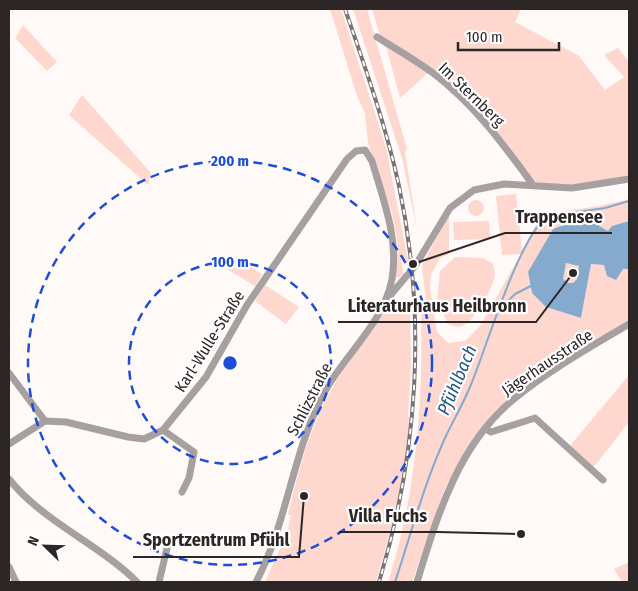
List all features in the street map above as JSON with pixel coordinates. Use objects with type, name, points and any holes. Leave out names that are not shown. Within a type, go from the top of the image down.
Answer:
[{"type":"street","name":"Im Sternberg","points":[[377,37],[433,73],[475,113],[506,147],[533,185]]},
{"type":"street","name":"Schlizstraße","points":[[256,582],[279,530],[295,464],[313,417],[327,388],[387,300],[393,266],[394,244],[372,160],[365,150]]},
{"type":"street","name":"Karl-Wulle-Straße","points":[[163,430],[206,377],[247,305],[347,159],[356,151],[365,150]]},
{"type":"street","points":[[387,300],[408,277],[446,214],[458,200],[480,188],[504,184],[572,188],[629,178]]},
{"type":"street","name":"Jägerhausstraße","points":[[417,582],[446,493],[464,460],[486,429],[513,399],[629,324]]},
{"type":"street","points":[[9,373],[45,421]]},
{"type":"street","points":[[486,429],[491,432],[535,418],[603,480]]},
{"type":"street","points":[[9,444],[45,421],[66,422],[128,438],[144,439],[163,430],[194,452],[189,478],[182,492]]},
{"type":"street","points":[[10,482],[26,497],[97,548],[137,582]]},
{"type":"street","points":[[159,582],[168,544]]},
{"type":"street","points":[[9,567],[16,582]]},
{"type":"shaded area","points":[[330,9],[341,9],[386,147],[409,265],[407,267],[404,257],[401,257],[403,274],[399,278],[396,277],[398,245],[392,213],[368,143],[365,113],[357,96]]},
{"type":"shaded area","points":[[353,9],[367,9],[407,149],[405,152],[417,229],[402,158]]},
{"type":"shaded area","points":[[372,9],[521,9],[515,22],[579,56],[605,90],[624,77],[604,55],[618,48],[629,62],[629,179],[575,187],[528,187],[520,170],[497,139],[429,72],[400,98],[386,46],[380,36]]},
{"type":"shaded area","points":[[23,25],[57,62],[47,71],[15,38]]},
{"type":"shaded area","points":[[82,95],[151,173],[148,185],[69,115]]},
{"type":"shaded area","points":[[516,194],[522,251],[540,217],[550,213],[599,206],[629,199],[629,221],[612,226],[608,231],[598,225],[553,229],[528,273],[532,293],[546,307],[581,318],[591,264],[604,265],[618,277],[623,269],[629,269],[629,321],[522,389],[493,413],[473,440],[445,488],[412,582],[388,582],[406,512],[416,443],[421,374],[421,302],[426,302],[422,265],[449,214],[449,254],[440,258],[431,275],[430,288],[437,332],[448,343],[465,341],[480,326],[521,254],[502,255],[496,196]]},
{"type":"shaded area","points":[[473,200],[479,200],[484,205],[482,214],[473,216],[468,211],[468,205]]},
{"type":"shaded area","points":[[489,221],[490,239],[454,240],[453,222]]},
{"type":"shaded area","points":[[230,254],[262,274],[255,286],[222,266]]},
{"type":"shaded area","points":[[455,257],[483,258],[492,263],[495,273],[491,287],[477,311],[469,322],[459,327],[449,325],[437,302],[440,271]]},
{"type":"shaded area","points":[[567,263],[579,266],[577,279],[573,283],[568,284],[563,279],[563,271]]},
{"type":"shaded area","points":[[265,285],[299,307],[286,324],[255,301]]},
{"type":"shaded area","points":[[410,302],[411,366],[408,417],[411,418],[397,507],[376,582],[265,582],[287,533],[291,515],[288,515],[305,452],[316,421],[330,392],[389,306]]},
{"type":"shaded area","points":[[629,375],[629,422],[593,468],[569,447]]},
{"type":"shaded area","points":[[629,562],[629,582],[622,582],[614,569]]},
{"type":"water","points":[[629,221],[629,269],[623,269],[616,280],[607,276],[604,265],[591,264],[581,318],[546,307],[532,293],[528,272],[553,229],[581,222],[593,223],[608,231],[612,226]],"holes":[[[566,263],[579,266],[577,279],[573,283],[568,283],[563,279]]]},
{"type":"waterway","name":"Pfühlbach","points":[[395,582],[437,455],[477,371],[515,268],[538,226],[549,216],[605,208],[629,201]]},
{"type":"waterway","points":[[496,313],[515,294],[531,286]]},
{"type":"railway","points":[[345,9],[375,97],[394,164],[408,236],[413,286],[414,386],[410,435],[403,485],[379,582]]},
{"type":"place","name":"Trappensee","points":[[413,264]]},
{"type":"place","name":"Literaturhaus Heilbronn","points":[[573,273]]},
{"type":"place","name":"Sportzentrum Pfühl","points":[[304,496]]},
{"type":"place","name":"Villa Fuchs","points":[[521,534]]}]
